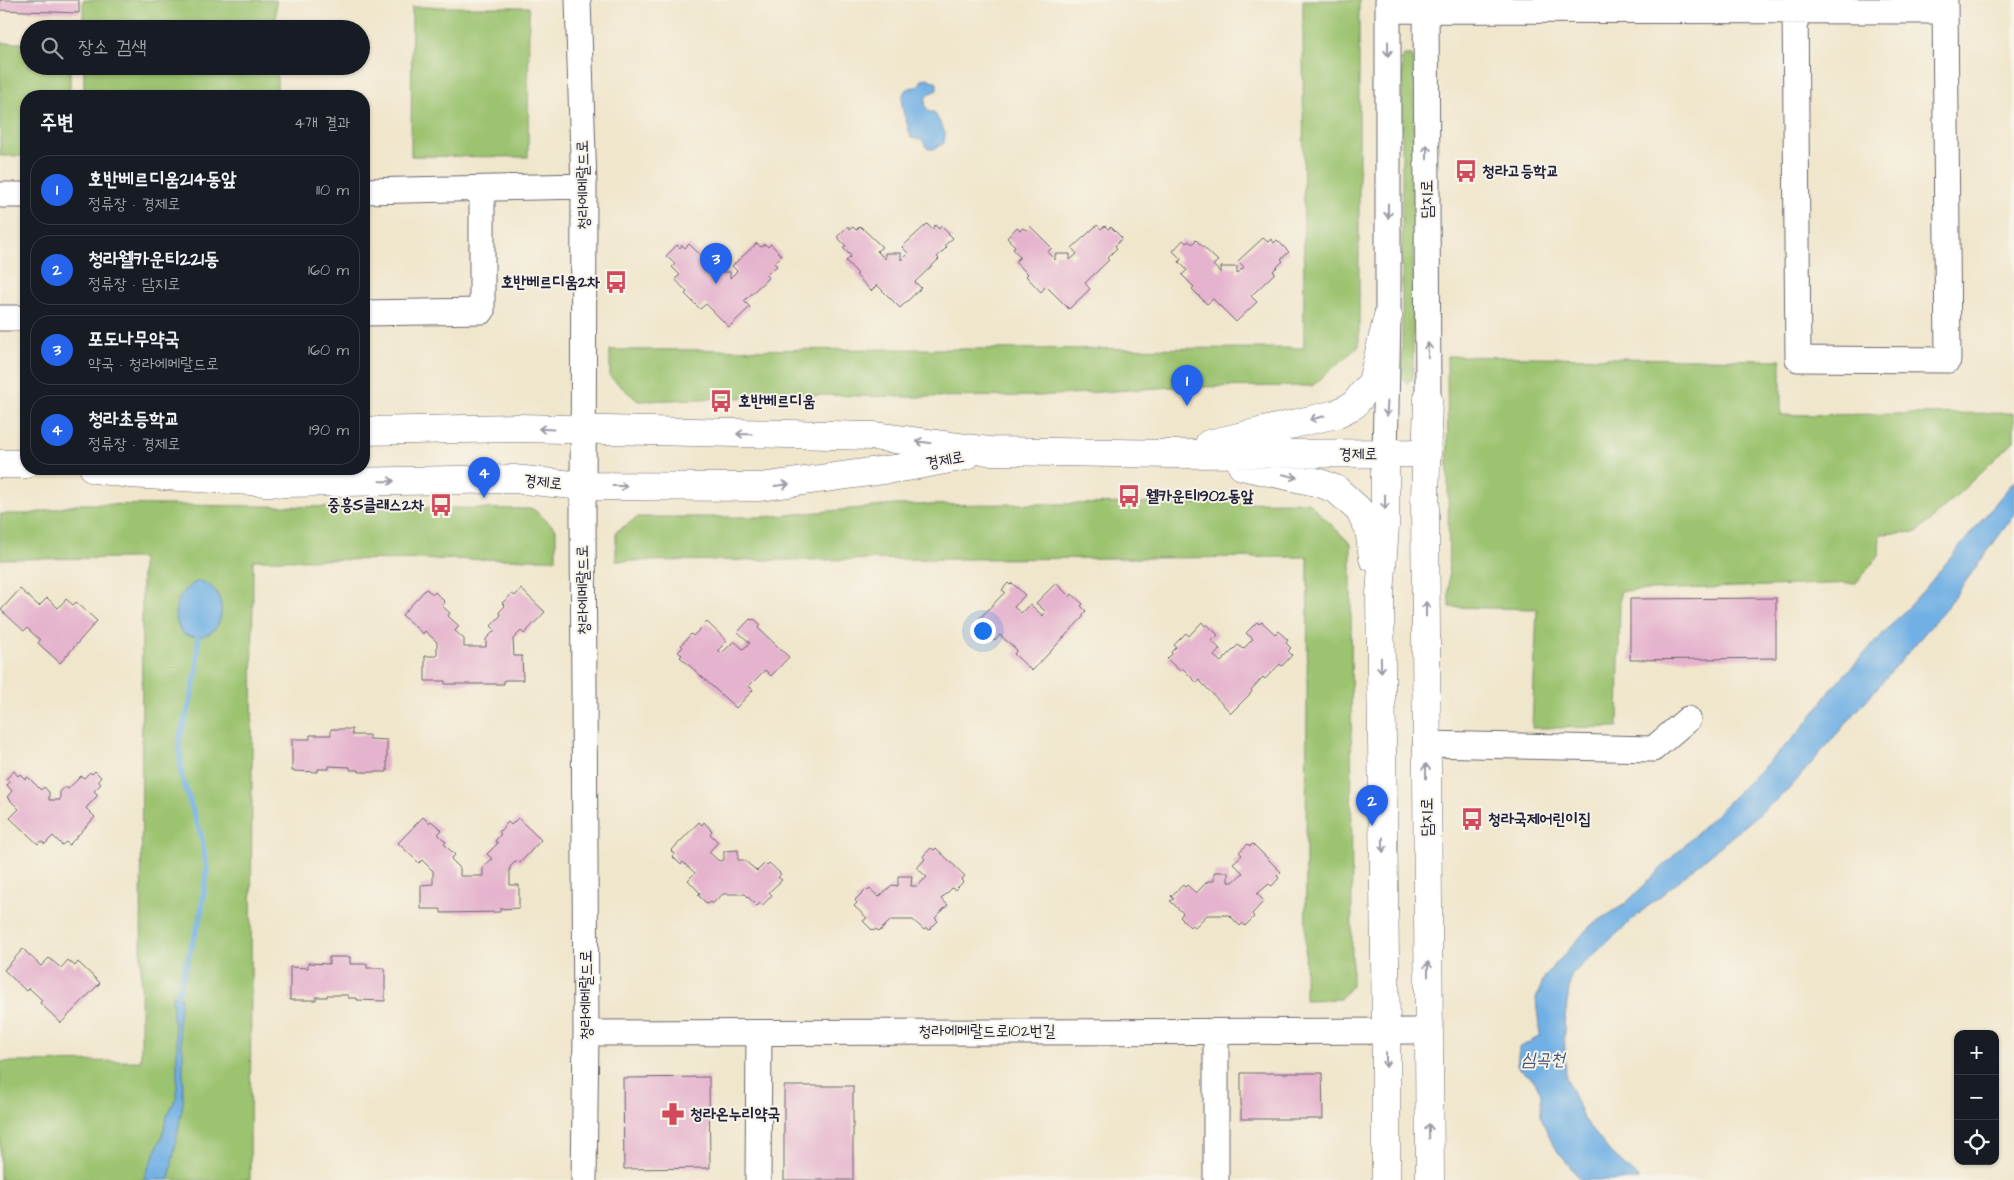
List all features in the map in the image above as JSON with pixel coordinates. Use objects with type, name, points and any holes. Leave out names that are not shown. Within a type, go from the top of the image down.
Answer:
[{"type":"main road","points":[[1174,454],[1242,435],[1336,414],[1354,405],[1372,382],[1388,316]]},
{"type":"main road","name":"담지로","points":[[1428,399],[1426,744],[1430,1180]]},
{"type":"main road","name":"경제로","points":[[370,431],[518,428],[582,431],[873,436],[989,451],[1174,454],[1427,453]]},
{"type":"main road","name":"경제로","points":[[146,475],[285,483],[514,479],[583,486],[760,487],[907,467],[989,451]]},
{"type":"main road","points":[[1174,454],[1280,473],[1329,486],[1337,490],[1359,510],[1369,528],[1380,594]]},
{"type":"main road","points":[[1385,454],[1385,526],[1380,594],[1386,1032],[1386,1180]]},
{"type":"main road","points":[[0,464],[20,464]]},
{"type":"street","name":"청라에메랄드로","points":[[578,0],[584,186],[582,431],[586,1033],[584,1180]]},
{"type":"street","points":[[1385,454],[1388,316],[1388,5],[1945,6],[1948,360],[1798,360],[1795,6]]},
{"type":"street","name":"담지로","points":[[1426,5],[1428,399]]},
{"type":"street","points":[[370,191],[584,186]]},
{"type":"street","points":[[370,313],[482,311],[482,189]]},
{"type":"street","points":[[0,195],[20,195]]},
{"type":"street","points":[[0,318],[20,318]]},
{"type":"street","points":[[1426,744],[1653,749],[1688,719]]},
{"type":"street","name":"청라에메랄드로102번길","points":[[586,1033],[1428,1031]]},
{"type":"street","points":[[1216,1032],[1216,1180]]},
{"type":"street","points":[[758,1180],[759,1033]]},
{"type":"green space","points":[[83,0],[276,0],[276,20],[83,20]]},
{"type":"green space","points":[[1303,0],[1359,0],[1359,346],[1312,386],[1173,387],[1040,396],[907,397],[821,395],[638,401],[610,377],[610,350],[1304,348]]},
{"type":"green space","points":[[412,7],[529,7],[528,157],[411,156]]},
{"type":"green space","points":[[0,43],[20,43],[20,75],[70,75],[70,90],[20,90],[20,156],[0,156]]},
{"type":"green space","points":[[1404,55],[1412,55],[1414,64],[1413,376],[1407,383],[1402,377],[1402,59]]},
{"type":"green space","points":[[84,75],[277,75],[277,90],[84,90]]},
{"type":"green space","points":[[1447,356],[1781,360],[1781,415],[2014,413],[2014,441],[1918,532],[1880,534],[1879,556],[1856,583],[1620,591],[1618,727],[1532,728],[1537,609],[1449,607]]},
{"type":"green space","points":[[1308,502],[1351,544],[1352,985],[1340,999],[1305,1000],[1308,557],[616,561],[616,532],[638,517],[764,517],[894,505]]},
{"type":"green space","points":[[81,504],[533,509],[556,529],[556,559],[253,560],[250,1180],[0,1180],[0,1062],[141,1061],[142,558],[0,559],[0,514],[29,514]]},
{"type":"water","points":[[927,78],[937,83],[937,90],[928,94],[925,105],[929,112],[934,112],[945,134],[944,143],[934,149],[928,149],[922,140],[911,138],[902,105],[903,94],[906,90],[918,87],[922,80]]},
{"type":"water","name":"심곡천","points":[[2014,481],[2014,515],[1944,611],[1788,790],[1641,912],[1571,975],[1564,1025],[1566,1077],[1584,1120],[1611,1153],[1640,1180],[1581,1180],[1554,1147],[1541,1118],[1541,1093],[1534,1080],[1517,1066],[1519,1048],[1540,1036],[1536,999],[1545,976],[1590,926],[1625,904],[1800,731],[1835,685],[1923,591]]},
{"type":"water","points":[[198,581],[210,586],[217,594],[221,605],[221,616],[217,626],[209,633],[198,637],[183,634],[178,626],[175,611],[184,591]]},
{"type":"water","points":[[172,995],[181,997],[178,1025],[183,1052],[183,1103],[169,1180],[143,1180],[162,1137],[167,1116],[177,1096],[177,1044]]},
{"type":"building","points":[[0,0],[79,0],[79,13],[0,10]]},
{"type":"building","points":[[927,224],[932,229],[935,225],[939,229],[941,226],[953,238],[945,245],[947,247],[937,257],[939,259],[915,282],[921,288],[900,308],[877,285],[871,291],[856,275],[858,274],[846,261],[851,256],[843,248],[846,246],[837,237],[848,226],[850,229],[853,227],[856,230],[860,226],[882,247],[877,251],[885,259],[885,253],[901,253],[901,260],[908,253],[902,247]]},
{"type":"building","points":[[1097,225],[1101,229],[1105,226],[1108,229],[1111,227],[1122,238],[1115,246],[1117,248],[1107,258],[1109,260],[1085,283],[1090,289],[1069,309],[1046,286],[1041,292],[1026,276],[1028,274],[1015,262],[1020,257],[1013,249],[1015,246],[1007,238],[1017,227],[1020,230],[1023,228],[1026,230],[1030,226],[1052,248],[1047,252],[1055,260],[1055,254],[1070,254],[1070,260],[1077,254],[1072,248]]},
{"type":"building","points":[[1263,238],[1268,242],[1271,239],[1274,243],[1277,240],[1289,252],[1281,259],[1283,261],[1273,271],[1275,273],[1251,296],[1257,302],[1236,322],[1213,299],[1207,304],[1192,289],[1194,287],[1182,275],[1187,270],[1179,262],[1181,259],[1173,251],[1183,240],[1186,243],[1189,241],[1192,244],[1196,240],[1218,261],[1213,265],[1221,273],[1221,267],[1237,267],[1237,274],[1244,267],[1238,261]]},
{"type":"building","points":[[757,243],[761,247],[765,244],[768,247],[771,244],[782,256],[774,263],[777,266],[766,275],[768,278],[744,301],[750,307],[729,327],[706,304],[700,309],[685,294],[687,292],[675,279],[680,275],[672,267],[675,264],[666,256],[677,245],[680,248],[682,245],[685,248],[689,244],[711,265],[707,270],[714,278],[714,272],[730,272],[730,278],[737,271],[732,266]]},
{"type":"building","points":[[1008,583],[1010,585],[1012,583],[1025,595],[1014,607],[1021,613],[1030,604],[1043,616],[1046,612],[1036,603],[1056,583],[1070,597],[1072,594],[1083,604],[1081,606],[1086,611],[1082,615],[1084,616],[1032,671],[1014,654],[1017,650],[1000,635],[995,641],[975,623],[1005,592],[1002,590]]},
{"type":"building","points":[[20,589],[39,606],[47,598],[58,608],[66,599],[73,605],[76,602],[97,621],[60,663],[38,643],[40,640],[27,628],[24,631],[1,610]]},
{"type":"building","points":[[426,589],[433,594],[435,592],[445,602],[442,606],[450,613],[448,616],[459,626],[455,631],[464,639],[464,647],[486,647],[486,639],[495,630],[491,626],[501,615],[499,612],[505,606],[502,603],[512,594],[515,596],[521,589],[545,612],[524,634],[521,631],[513,639],[514,656],[522,656],[523,680],[504,680],[504,684],[445,684],[445,681],[425,681],[425,656],[437,656],[437,642],[425,631],[423,634],[402,615]]},
{"type":"building","points":[[1776,598],[1776,658],[1630,660],[1630,599]]},
{"type":"building","points":[[750,619],[754,619],[761,625],[758,628],[789,657],[771,676],[765,670],[749,686],[753,690],[736,708],[680,657],[682,655],[678,652],[683,647],[681,645],[691,634],[693,636],[707,622],[727,641],[718,650],[722,653],[734,641],[743,649],[750,643],[738,632]]},
{"type":"building","points":[[1202,622],[1205,626],[1207,624],[1218,635],[1212,641],[1220,649],[1214,656],[1221,662],[1238,645],[1243,649],[1253,639],[1246,633],[1257,622],[1259,624],[1262,622],[1275,634],[1278,631],[1288,640],[1286,643],[1291,648],[1288,651],[1292,655],[1282,666],[1280,664],[1265,679],[1263,677],[1251,690],[1252,692],[1231,713],[1199,680],[1197,683],[1182,668],[1180,671],[1167,659],[1176,647],[1174,645],[1186,633],[1189,636]]},
{"type":"building","points":[[331,729],[352,729],[352,735],[369,735],[369,739],[387,740],[387,772],[359,772],[359,770],[350,770],[350,767],[329,766],[329,769],[318,769],[318,772],[292,771],[292,739],[310,739],[310,735],[331,735]]},
{"type":"building","points":[[14,771],[18,776],[20,774],[25,779],[28,777],[41,790],[44,787],[49,792],[49,800],[60,800],[60,792],[65,787],[68,789],[81,776],[84,778],[90,772],[92,774],[95,771],[101,777],[98,781],[101,784],[94,791],[98,795],[86,808],[95,817],[69,845],[66,842],[62,845],[53,836],[45,844],[41,841],[38,844],[10,818],[19,809],[7,797],[12,791],[7,785],[10,782],[6,779]]},
{"type":"building","points":[[423,817],[429,823],[431,821],[442,830],[438,834],[446,842],[444,844],[455,855],[451,859],[460,868],[460,876],[483,876],[483,867],[492,859],[487,854],[498,843],[495,841],[501,834],[499,832],[508,822],[511,825],[518,818],[541,840],[520,863],[517,860],[510,867],[510,885],[519,885],[519,908],[500,909],[500,912],[441,913],[441,909],[421,909],[421,885],[433,884],[433,871],[422,860],[419,863],[398,843]]},
{"type":"building","points":[[699,822],[702,825],[704,822],[712,831],[710,834],[718,842],[709,852],[719,861],[724,860],[724,851],[738,850],[738,860],[744,860],[757,871],[765,863],[767,865],[769,863],[781,874],[778,877],[782,880],[769,892],[772,895],[763,905],[760,903],[757,906],[745,894],[723,894],[712,904],[710,902],[707,904],[698,895],[700,893],[688,880],[695,873],[683,862],[681,865],[673,857],[675,855],[671,851]]},
{"type":"building","points":[[1248,844],[1250,846],[1253,844],[1281,872],[1277,876],[1279,878],[1272,886],[1269,884],[1257,894],[1264,901],[1252,914],[1254,917],[1245,926],[1243,923],[1240,926],[1229,915],[1207,915],[1195,927],[1192,925],[1190,927],[1180,917],[1183,913],[1170,901],[1174,899],[1171,896],[1183,885],[1185,887],[1187,885],[1196,893],[1208,881],[1214,881],[1214,872],[1228,872],[1228,882],[1233,882],[1243,873],[1233,863],[1242,855],[1239,852]]},
{"type":"building","points":[[931,848],[934,850],[936,848],[965,876],[961,880],[963,882],[955,890],[952,888],[941,899],[948,905],[935,918],[938,921],[929,930],[926,928],[924,930],[913,920],[891,920],[879,932],[876,929],[873,931],[863,921],[867,918],[854,906],[857,903],[855,900],[866,889],[868,891],[870,889],[879,897],[892,885],[898,886],[898,876],[912,876],[911,886],[917,886],[927,877],[917,868],[925,859],[923,856]]},
{"type":"building","points":[[23,949],[41,966],[49,958],[61,968],[68,960],[75,966],[78,962],[100,983],[61,1023],[40,1003],[42,1000],[29,988],[26,991],[4,970]]},
{"type":"building","points":[[329,957],[350,957],[350,964],[367,964],[367,968],[385,968],[385,1001],[357,1000],[357,998],[348,998],[348,995],[327,995],[327,997],[316,997],[316,1000],[290,1000],[290,967],[308,968],[308,963],[329,964]]},
{"type":"building","points":[[1241,1073],[1322,1073],[1323,1119],[1241,1119]]},
{"type":"building","points":[[709,1077],[710,1168],[624,1169],[623,1078]]},
{"type":"building","points":[[784,1086],[853,1086],[853,1180],[784,1180]]},
{"type":"waterway","points":[[177,996],[201,915],[207,868],[201,835],[182,778],[179,746],[197,668],[198,638]]},
{"type":"place","name":"청라고등학교","points":[[1466,171]]},
{"type":"place","name":"호반베르디움2차","points":[[616,282]]},
{"type":"place","name":"포도나무약국","points":[[716,284]]},
{"type":"place","name":"호반베르디움","points":[[721,401]]},
{"type":"place","name":"호반베르디움214동앞","points":[[1187,406]]},
{"type":"place","name":"웰카운티1902동앞","points":[[1129,496]]},
{"type":"place","name":"청라초등학교","points":[[484,498]]},
{"type":"place","name":"중흥S클래스2차","points":[[441,505]]},
{"type":"place","name":"청라국제어린이집","points":[[1472,819]]},
{"type":"place","name":"청라웰카운티221동","points":[[1372,826]]},
{"type":"place","name":"청라온누리약국","points":[[673,1114]]}]
